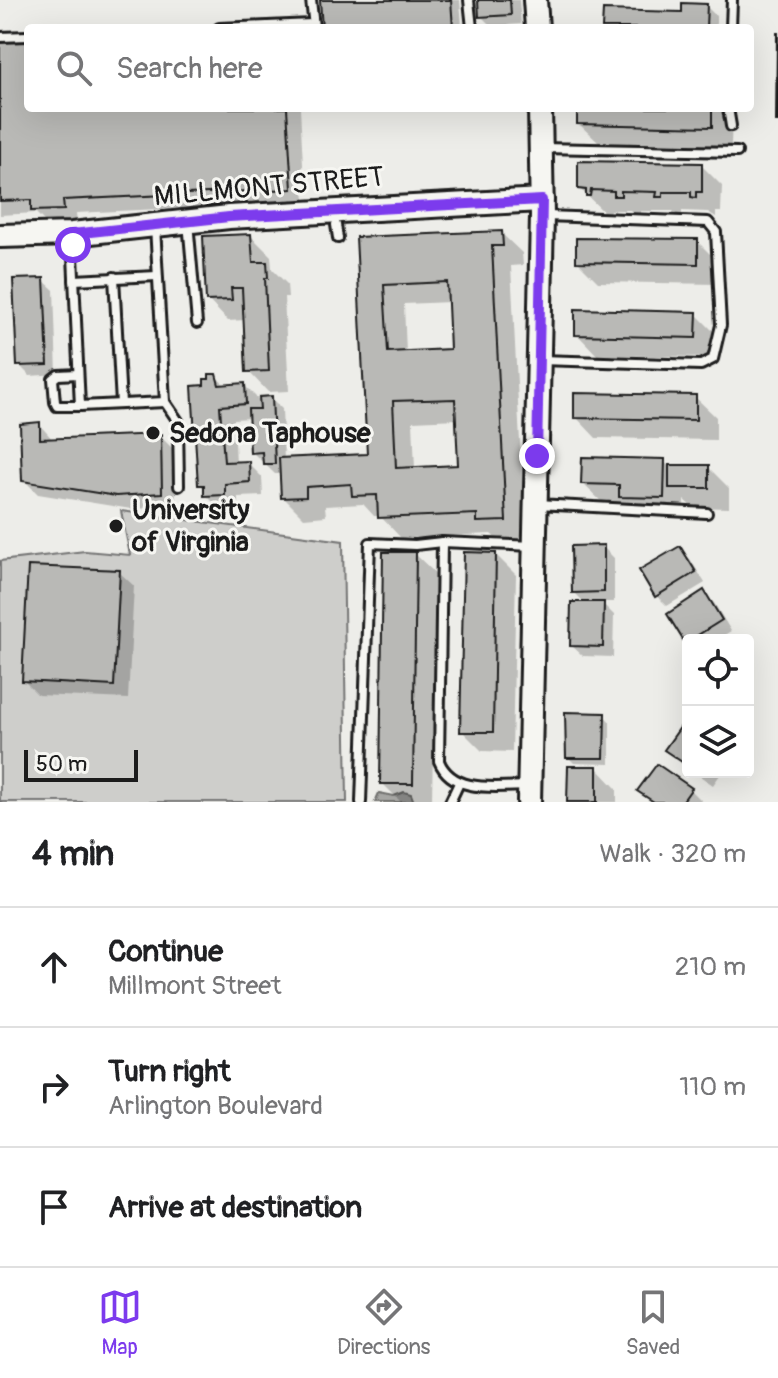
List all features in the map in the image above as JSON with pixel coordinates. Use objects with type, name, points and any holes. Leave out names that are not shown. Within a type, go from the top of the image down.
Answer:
[{"type":"street","points":[[535,0],[537,24]]},
{"type":"street","points":[[529,794],[542,208],[540,112]]},
{"type":"street","name":"MILLMONT STREET","points":[[0,236],[72,234],[259,215],[542,208]]},
{"type":"lane","points":[[311,0],[313,24]]},
{"type":"lane","points":[[469,0],[472,24]]},
{"type":"lane","points":[[731,24],[732,0]]},
{"type":"lane","points":[[0,37],[24,36]]},
{"type":"lane","points":[[729,112],[731,126]]},
{"type":"lane","points":[[541,148],[737,152]]},
{"type":"lane","points":[[539,360],[701,365],[713,359],[721,325],[716,232],[708,222],[542,208]]},
{"type":"lane","points":[[188,221],[197,323]]},
{"type":"lane","points":[[155,225],[165,402],[178,421],[179,486]]},
{"type":"lane","points":[[336,225],[338,238]]},
{"type":"lane","points":[[72,234],[80,406]]},
{"type":"lane","points":[[74,280],[157,276]]},
{"type":"lane","points":[[114,277],[121,404]]},
{"type":"lane","points":[[78,374],[58,375],[53,379],[57,406],[165,402]]},
{"type":"lane","points":[[536,504],[707,513]]},
{"type":"lane","points":[[442,542],[438,744],[442,768],[459,783],[529,794]]},
{"type":"lane","points":[[361,802],[370,543],[535,546]]},
{"type":"lane","points":[[450,802],[459,783]]},
{"type":"shaded area","name":"University of Virginia","points":[[121,511],[343,541],[347,802],[0,802],[0,561],[85,551],[130,555]]},
{"type":"shaded area","points":[[404,792],[411,794],[414,802],[375,802],[379,793],[394,796]]},
{"type":"building","points":[[320,0],[451,0],[453,24],[322,24]]},
{"type":"building","points":[[478,0],[510,0],[511,15],[479,17]]},
{"type":"building","points":[[682,3],[707,4],[706,24],[602,24],[603,10],[682,12]]},
{"type":"building","points":[[777,33],[778,122],[776,122]]},
{"type":"building","points":[[24,41],[24,112],[287,112],[292,189],[63,200],[64,210],[31,211],[31,200],[0,201],[0,42]]},
{"type":"building","points":[[577,112],[712,112],[712,127],[577,124]]},
{"type":"building","points":[[578,161],[702,163],[702,192],[696,192],[696,198],[691,197],[691,192],[663,192],[663,197],[656,197],[657,192],[621,191],[621,196],[614,196],[614,191],[591,190],[590,196],[586,196],[586,190],[578,189]]},
{"type":"building","points":[[502,231],[503,246],[492,246],[506,521],[477,522],[477,514],[378,518],[377,495],[352,496],[351,484],[306,487],[306,497],[281,498],[279,458],[367,454],[356,237]],"holes":[[[447,282],[450,349],[388,352],[384,285]],[[455,399],[458,465],[396,468],[393,401]]]},
{"type":"building","points":[[251,234],[253,262],[267,262],[269,371],[246,372],[242,288],[231,288],[232,300],[206,301],[203,236]]},
{"type":"building","points":[[576,238],[698,239],[698,264],[576,262]]},
{"type":"building","points":[[44,278],[48,365],[17,366],[13,279]]},
{"type":"building","points":[[575,309],[697,312],[696,338],[575,335]]},
{"type":"building","points":[[209,374],[216,374],[219,385],[245,383],[246,404],[220,406],[224,462],[249,461],[250,482],[225,484],[225,495],[204,496],[204,485],[198,485],[192,386],[204,385],[204,379],[209,379]]},
{"type":"building","points":[[574,393],[696,395],[696,420],[574,418]]},
{"type":"building","points":[[272,396],[275,464],[263,464],[262,452],[250,453],[248,409],[260,409],[259,397]]},
{"type":"building","points":[[40,422],[40,439],[161,434],[162,493],[116,496],[22,481],[20,424]]},
{"type":"building","points":[[582,457],[665,459],[664,498],[619,497],[619,485],[581,484]]},
{"type":"building","points":[[669,465],[709,465],[709,488],[669,488]]},
{"type":"building","points":[[604,545],[604,592],[572,593],[571,546]]},
{"type":"building","points":[[680,546],[696,572],[655,597],[639,570]]},
{"type":"building","points":[[383,552],[416,552],[413,784],[380,784]]},
{"type":"building","points":[[464,552],[496,553],[493,732],[460,732]]},
{"type":"building","points":[[28,566],[120,570],[114,686],[22,681]]},
{"type":"building","points":[[704,590],[722,620],[699,634],[682,634],[682,638],[667,614]]},
{"type":"building","points":[[571,602],[604,602],[603,647],[570,646]]},
{"type":"building","points":[[565,712],[605,713],[604,758],[566,758]]},
{"type":"building","points":[[682,725],[682,762],[664,750]]},
{"type":"building","points":[[657,764],[692,788],[682,802],[654,802],[637,791]]},
{"type":"building","points":[[568,766],[597,766],[597,802],[567,802]]},
{"type":"place","name":"Sedona Taphouse","points":[[153,433]]},
{"type":"place","name":"University of Virginia","points":[[116,526]]},
{"type":"route","points":[[73,245],[72,234],[224,217],[542,200],[537,456]]}]
